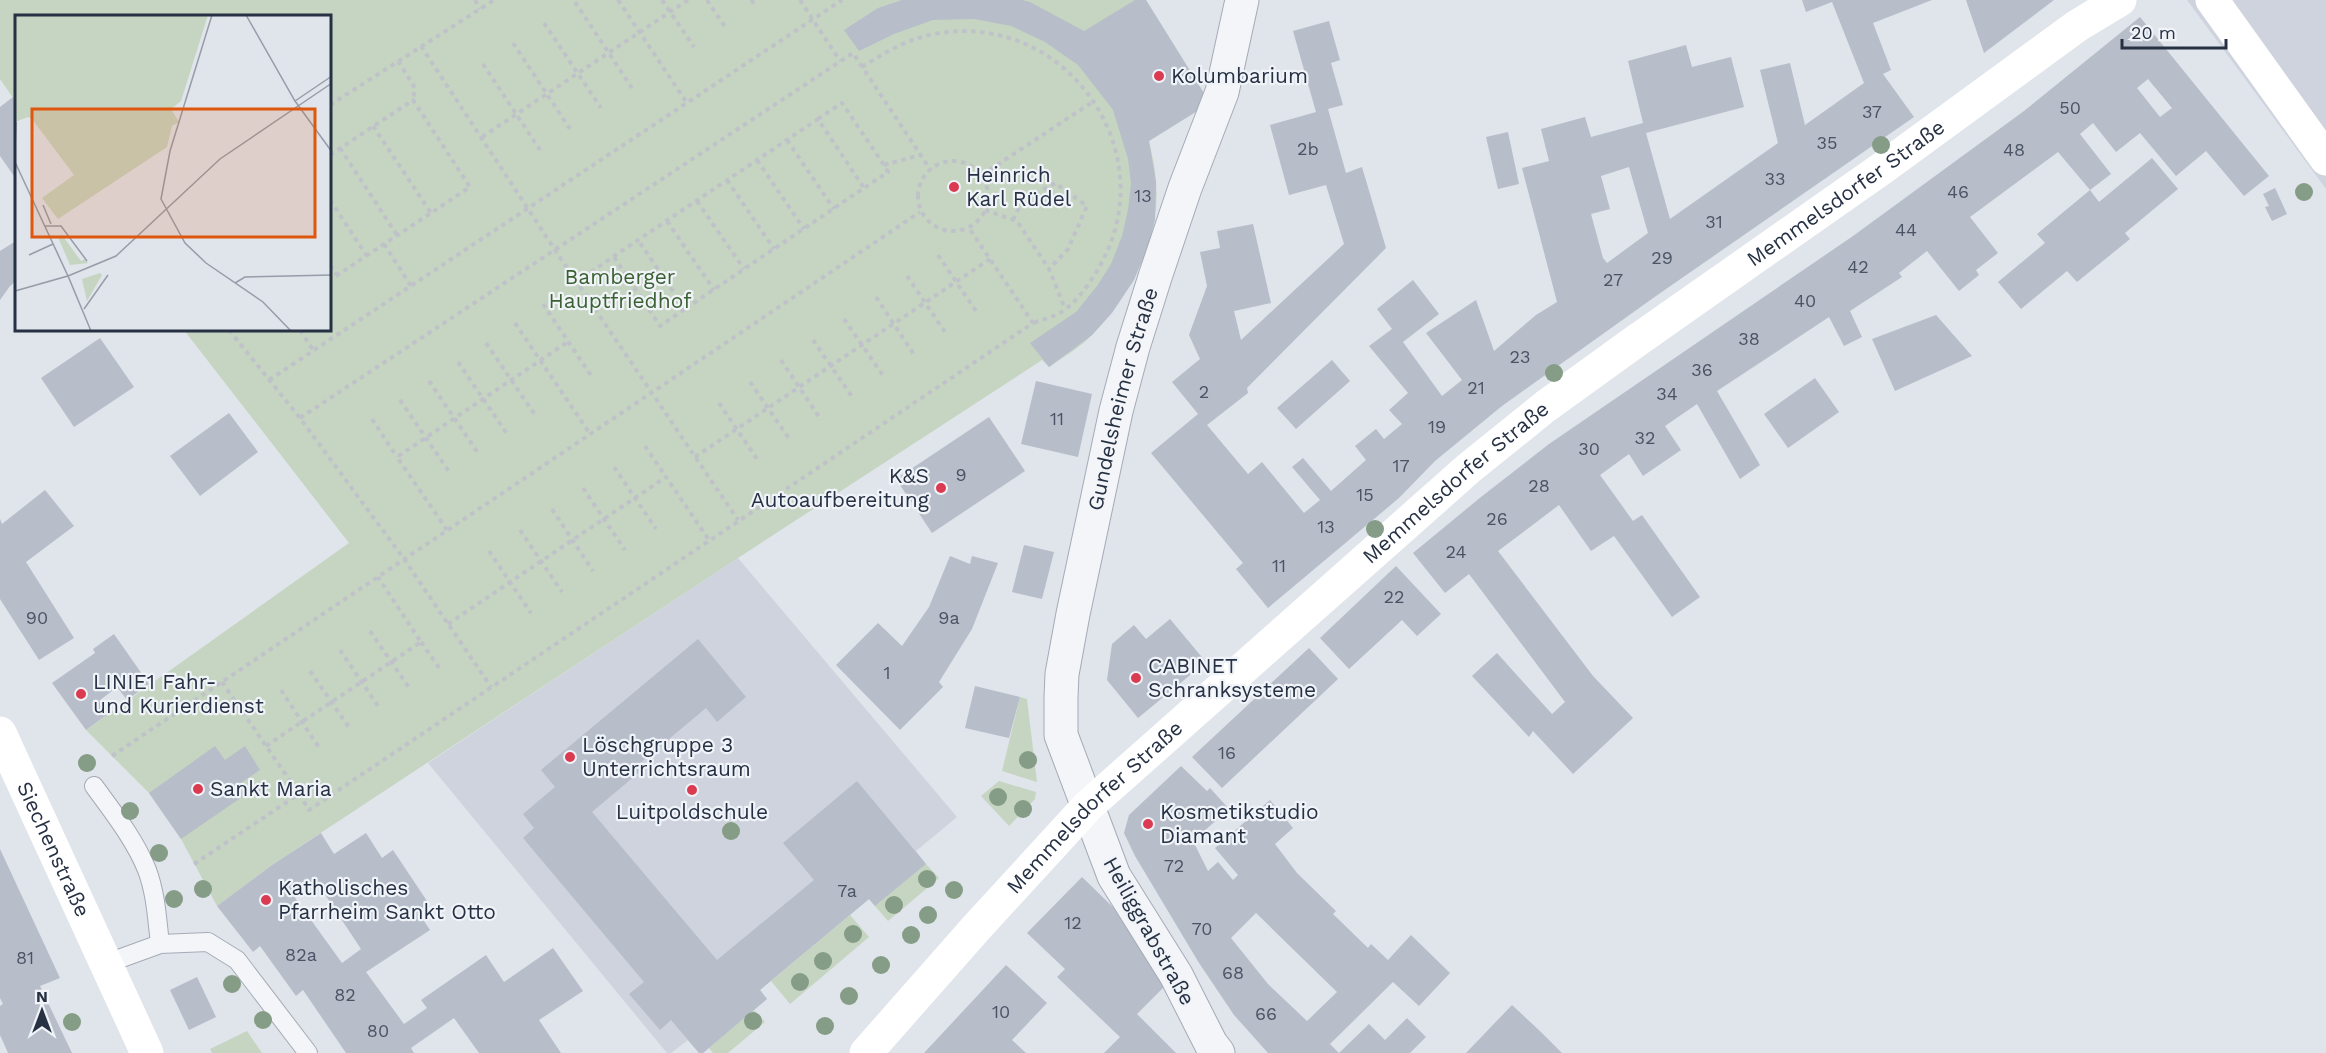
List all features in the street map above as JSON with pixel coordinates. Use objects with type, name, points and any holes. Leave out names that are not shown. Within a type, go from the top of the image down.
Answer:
[{"type":"main road","name":"Memmelsdorfer Straße","points":[[866,1053],[1088,806],[1469,468],[1546,406],[1884,167],[2020,66],[2077,26],[2120,0]]},
{"type":"main road","points":[[2212,0],[2326,159]]},
{"type":"main road","name":"Siechenstraße","points":[[0,734],[147,1053]]},
{"type":"street","name":"Gundelsheimer Straße","points":[[1088,806],[1061,735],[1062,674],[1073,614],[1097,493],[1133,347],[1185,188],[1222,92],[1242,0]]},
{"type":"street","name":"Heiliggrabstraße","points":[[1088,806],[1114,876],[1176,975],[1211,1044],[1218,1053]]},
{"type":"lane","points":[[94,786],[116,816],[147,870],[155,900],[160,944]]},
{"type":"lane","points":[[105,964],[160,944],[208,942],[237,960],[308,1053]]},
{"type":"path","points":[[475,0],[480,9]]},
{"type":"path","points":[[332,104],[494,0]]},
{"type":"path","points":[[618,0],[687,103]]},
{"type":"path","points":[[663,0],[694,47]]},
{"type":"path","points":[[482,137],[688,0]]},
{"type":"path","points":[[707,0],[725,27]]},
{"type":"path","points":[[751,0],[756,6]]},
{"type":"path","points":[[800,0],[840,61]]},
{"type":"path","points":[[269,380],[842,0]]},
{"type":"path","points":[[575,2],[632,88]]},
{"type":"path","points":[[544,23],[601,108]]},
{"type":"path","points":[[222,682],[309,810],[1033,323],[1061,313],[1082,293],[1100,268],[1112,242],[1119,213],[1121,184],[1118,155],[1108,126],[1094,101],[1076,78],[1053,59],[1028,45],[1000,35],[971,31],[942,32],[913,39],[886,51],[862,67]]},
{"type":"path","points":[[513,43],[570,129]]},
{"type":"path","points":[[421,46],[529,207],[576,282],[738,520]]},
{"type":"path","points":[[300,418],[853,53],[930,169]]},
{"type":"path","points":[[332,279],[470,187],[413,100],[415,88],[398,61]]},
{"type":"path","points":[[483,64],[540,150]]},
{"type":"path","points":[[332,154],[413,100]]},
{"type":"path","points":[[982,175],[1094,101]]},
{"type":"path","points":[[576,282],[842,103],[888,172],[660,326],[614,257]]},
{"type":"path","points":[[818,119],[864,188]]},
{"type":"path","points":[[373,126],[431,213]]},
{"type":"path","points":[[787,140],[834,209]]},
{"type":"path","points":[[340,148],[397,235]]},
{"type":"path","points":[[884,165],[920,155]]},
{"type":"path","points":[[758,160],[804,229]]},
{"type":"path","points":[[958,160],[972,166],[982,175],[988,190],[988,205],[981,219],[969,228],[957,232],[945,231],[933,226],[920,212],[917,192],[921,179],[930,169],[943,162],[958,160]]},
{"type":"path","points":[[727,180],[774,249]]},
{"type":"path","points":[[1014,220],[1022,201],[1055,183],[1087,206],[1068,249],[1049,270]]},
{"type":"path","points":[[697,201],[744,270]]},
{"type":"path","points":[[332,203],[367,256]]},
{"type":"path","points":[[985,210],[1017,221],[1049,270],[1065,309]]},
{"type":"path","points":[[112,756],[920,212]]},
{"type":"path","points":[[667,221],[714,290]]},
{"type":"path","points":[[969,228],[1033,323]]},
{"type":"path","points":[[638,240],[685,309]]},
{"type":"path","points":[[384,244],[411,286]]},
{"type":"path","points":[[938,255],[978,314]]},
{"type":"path","points":[[695,457],[990,259]]},
{"type":"path","points":[[332,268],[337,275]]},
{"type":"path","points":[[907,276],[947,335]]},
{"type":"path","points":[[876,297],[915,356]]},
{"type":"path","points":[[543,304],[592,377]]},
{"type":"path","points":[[844,319],[884,377]]},
{"type":"path","points":[[515,323],[590,434]]},
{"type":"path","points":[[232,332],[300,418],[404,559],[491,687]]},
{"type":"path","points":[[301,332],[313,350]]},
{"type":"path","points":[[813,340],[853,398]]},
{"type":"path","points":[[397,457],[569,341]]},
{"type":"path","points":[[486,342],[536,415]]},
{"type":"path","points":[[781,360],[821,420]]},
{"type":"path","points":[[458,362],[507,434]]},
{"type":"path","points":[[429,381],[478,453]]},
{"type":"path","points":[[750,382],[790,440]]},
{"type":"path","points":[[400,400],[450,473]]},
{"type":"path","points":[[719,403],[759,462]]},
{"type":"path","points":[[372,419],[447,530]]},
{"type":"path","points":[[645,446],[709,540]]},
{"type":"path","points":[[614,467],[656,529]]},
{"type":"path","points":[[448,624],[666,477]]},
{"type":"path","points":[[583,488],[625,550]]},
{"type":"path","points":[[552,509],[594,571]]},
{"type":"path","points":[[520,530],[562,592]]},
{"type":"path","points":[[489,551],[531,613]]},
{"type":"path","points":[[378,577],[440,669]]},
{"type":"path","points":[[370,631],[410,689]]},
{"type":"path","points":[[266,747],[421,642]]},
{"type":"path","points":[[340,650],[380,709]]},
{"type":"path","points":[[310,670],[350,729]]},
{"type":"path","points":[[280,690],[320,749]]},
{"type":"path","points":[[194,864],[298,794]]},
{"type":"shaded area","points":[[2187,0],[2326,0],[2326,189]]},
{"type":"shaded area","name":"Luitpoldschule","points":[[738,558],[957,817],[916,851],[926,864],[875,906],[869,899],[760,990],[767,999],[703,1053],[699,1053],[688,1040],[671,1053],[667,1053],[428,763]]},
{"type":"green space","name":"Bamberger Hauptfriedhof","points":[[0,0],[1146,0],[1210,103],[1149,141],[1156,177],[1156,203],[1154,224],[1148,244],[1141,264],[1120,301],[1083,343],[1049,367],[1042,360],[272,865],[217,906],[181,839],[149,793],[86,730],[349,543],[186,332],[332,332],[332,15],[15,15],[15,101],[0,79]]},
{"type":"green space","points":[[1020,697],[1027,699],[1037,782],[1002,771]]},
{"type":"green space","points":[[999,781],[1036,792],[1035,799],[1009,826],[981,796]]},
{"type":"green space","points":[[926,864],[939,878],[888,921],[875,906]]},
{"type":"green space","points":[[850,915],[869,937],[790,1004],[771,981]]},
{"type":"green space","points":[[754,1010],[765,1022],[728,1053],[713,1053],[709,1048]]},
{"type":"green space","points":[[247,1031],[262,1053],[212,1053],[210,1049]]},
{"type":"building","points":[[902,0],[1022,0],[1084,31],[1135,0],[1146,0],[1210,103],[1149,141],[1156,182],[1155,220],[1147,249],[1134,280],[1112,313],[1092,335],[1049,367],[1030,343],[1076,312],[1111,264],[1122,236],[1131,183],[1128,159],[1113,110],[1078,65],[1045,42],[1011,26],[974,19],[933,20],[894,34],[859,51],[844,30],[878,8]]},
{"type":"building","points":[[1802,0],[1932,0],[1873,23],[1891,70],[1883,74],[1914,117],[1502,406],[1435,461],[1399,498],[1268,608],[1236,569],[1243,563],[1151,453],[1198,414],[1172,382],[1200,359],[1189,335],[1207,286],[1200,252],[1220,248],[1217,231],[1253,224],[1271,303],[1234,311],[1241,340],[1344,244],[1326,185],[1289,195],[1270,125],[1316,112],[1293,31],[1329,21],[1340,60],[1331,63],[1343,105],[1328,109],[1346,173],[1362,167],[1386,248],[1247,388],[1248,393],[1207,425],[1248,474],[1262,462],[1304,513],[1320,500],[1292,467],[1303,458],[1331,491],[1366,460],[1355,446],[1376,429],[1384,439],[1402,424],[1389,410],[1408,393],[1369,346],[1392,329],[1377,309],[1413,280],[1439,314],[1403,342],[1442,396],[1462,380],[1426,333],[1476,300],[1494,351],[1536,315],[1557,302],[1522,168],[1549,161],[1541,129],[1585,117],[1591,137],[1643,123],[1628,61],[1686,45],[1692,67],[1731,57],[1744,107],[1646,133],[1670,219],[1778,143],[1760,70],[1790,63],[1805,125],[1864,83],[1832,2],[1806,12]],"holes":[[[1629,167],[1648,233],[1607,263],[1603,258],[1591,214],[1610,209],[1601,176]]]},
{"type":"building","points":[[1966,0],[2054,0],[1984,53]]},
{"type":"building","points":[[2140,17],[2269,176],[2244,196],[2206,151],[2176,176],[2140,133],[2116,152],[2093,123],[2080,134],[2111,174],[2090,190],[2058,152],[1970,217],[1998,253],[1976,270],[1979,275],[1959,291],[1927,251],[1899,273],[1902,277],[1850,311],[1862,337],[1844,346],[1829,317],[1717,391],[1760,465],[1740,479],[1697,404],[1665,426],[1681,450],[1643,476],[1629,454],[1600,475],[1633,521],[1642,515],[1700,597],[1672,617],[1614,536],[1591,551],[1559,505],[1498,551],[1593,676],[1633,718],[1573,774],[1533,731],[1529,737],[1472,676],[1497,653],[1552,714],[1565,702],[1469,574],[1445,593],[1413,553],[1549,444],[1853,236],[2024,111]],"holes":[[[2148,79],[2172,108],[2160,117],[2137,88]]]},
{"type":"building","points":[[13,97],[15,100],[15,178],[0,156],[0,107]]},
{"type":"building","points":[[1508,132],[1519,184],[1498,189],[1486,137]]},
{"type":"building","points":[[2152,158],[2178,189],[2125,233],[2130,239],[2077,282],[2067,271],[2021,309],[1998,282],[2045,243],[2037,234],[2090,190],[2099,202]]},
{"type":"building","points":[[2275,188],[2287,214],[2272,221],[2265,207],[2269,206],[2263,194]]},
{"type":"building","points":[[15,242],[15,282],[0,300],[0,251]]},
{"type":"building","points":[[1936,315],[1972,356],[1895,391],[1872,339]]},
{"type":"building","points":[[100,338],[134,387],[74,427],[41,378]]},
{"type":"building","points":[[1332,360],[1350,381],[1296,429],[1277,408]]},
{"type":"building","points":[[1815,378],[1839,412],[1788,448],[1764,414]]},
{"type":"building","points":[[1036,381],[1092,394],[1078,457],[1021,444]]},
{"type":"building","points":[[229,413],[258,452],[200,496],[170,456]]},
{"type":"building","points":[[989,417],[1025,471],[932,533],[896,479]]},
{"type":"building","points":[[45,490],[74,526],[26,562],[74,638],[39,660],[0,599],[0,519],[2,524]]},
{"type":"building","points":[[1024,545],[1054,552],[1042,599],[1012,592]]},
{"type":"building","points":[[950,556],[970,564],[972,556],[998,563],[972,629],[939,682],[943,687],[900,730],[836,665],[878,623],[902,646],[929,607]]},
{"type":"building","points":[[1396,566],[1441,614],[1417,636],[1402,620],[1349,669],[1320,638]]},
{"type":"building","points":[[1170,619],[1206,662],[1138,718],[1107,680],[1112,644],[1134,625],[1146,639]]},
{"type":"building","points":[[114,634],[149,684],[127,700],[117,687],[99,701],[108,714],[86,730],[52,683],[95,653],[93,649]]},
{"type":"building","points":[[698,639],[746,697],[717,722],[706,708],[639,764],[643,769],[592,812],[717,960],[814,880],[783,843],[857,781],[926,864],[875,906],[869,899],[760,990],[767,999],[703,1053],[699,1053],[671,1020],[660,1030],[629,994],[644,982],[523,838],[534,828],[523,814],[555,787],[541,770]]},
{"type":"building","points":[[1309,648],[1338,679],[1222,788],[1192,757]]},
{"type":"building","points":[[975,686],[1020,697],[1009,738],[965,728]]},
{"type":"building","name":"Sankt Maria","points":[[215,746],[225,760],[245,746],[260,770],[238,785],[245,795],[181,839],[149,793]]},
{"type":"building","points":[[1181,766],[1207,791],[1210,788],[1229,809],[1193,841],[1208,871],[1218,862],[1233,880],[1238,875],[1215,848],[1270,800],[1293,828],[1275,844],[1297,873],[1336,911],[1333,914],[1368,948],[1371,944],[1388,960],[1411,935],[1450,973],[1419,1006],[1393,982],[1330,1044],[1339,1053],[1268,1053],[1234,1015],[1199,963],[1135,856],[1124,833],[1129,815]],"holes":[[[1256,913],[1337,992],[1307,1021],[1268,984],[1231,938]]]},
{"type":"building","points":[[260,782],[269,794],[264,797],[255,785]]},
{"type":"building","points":[[321,833],[334,854],[366,833],[382,858],[393,850],[429,904],[418,912],[430,930],[366,972],[404,1024],[427,1008],[421,1000],[486,955],[504,982],[553,948],[583,991],[539,1020],[561,1053],[479,1053],[454,1018],[411,1048],[414,1053],[346,1053],[303,990],[296,996],[260,946],[253,952],[217,906],[272,865]],"holes":[[[316,881],[361,949],[342,963],[293,895]]]},
{"type":"building","points":[[0,849],[60,978],[40,986],[72,1053],[8,1053],[0,1035],[0,1006],[3,1004],[0,998]]},
{"type":"building","points":[[1082,877],[1118,912],[1168,983],[1137,1014],[1176,1053],[1104,1053],[1120,1037],[1057,977],[1065,969],[1027,933]]},
{"type":"building","points":[[1006,965],[1047,1003],[1012,1040],[1026,1053],[924,1053]]},
{"type":"building","points":[[197,977],[216,1017],[189,1030],[170,990]]},
{"type":"building","points":[[1512,1005],[1541,1032],[1562,1053],[1466,1053]]},
{"type":"building","points":[[1407,1018],[1426,1037],[1410,1053],[1339,1053],[1369,1024],[1385,1040]]},
{"type":"place","name":"Kolumbarium","points":[[1159,76]]},
{"type":"place","name":"Heinrich Karl Rüdel","points":[[954,187]]},
{"type":"place","name":"K&S Autoaufbereitung","points":[[941,488]]},
{"type":"place","name":"CABINET Schranksysteme","points":[[1136,678]]},
{"type":"place","name":"LINIE1 Fahr- und Kurierdienst","points":[[81,694]]},
{"type":"place","name":"Löschgruppe 3 Unterrichtsraum","points":[[570,757]]},
{"type":"place","name":"Sankt Maria","points":[[198,789]]},
{"type":"place","name":"Luitpoldschule","points":[[692,790]]},
{"type":"place","name":"Kosmetikstudio Diamant","points":[[1148,824]]},
{"type":"place","name":"Katholisches Pfarrheim Sankt Otto","points":[[266,900]]}]
